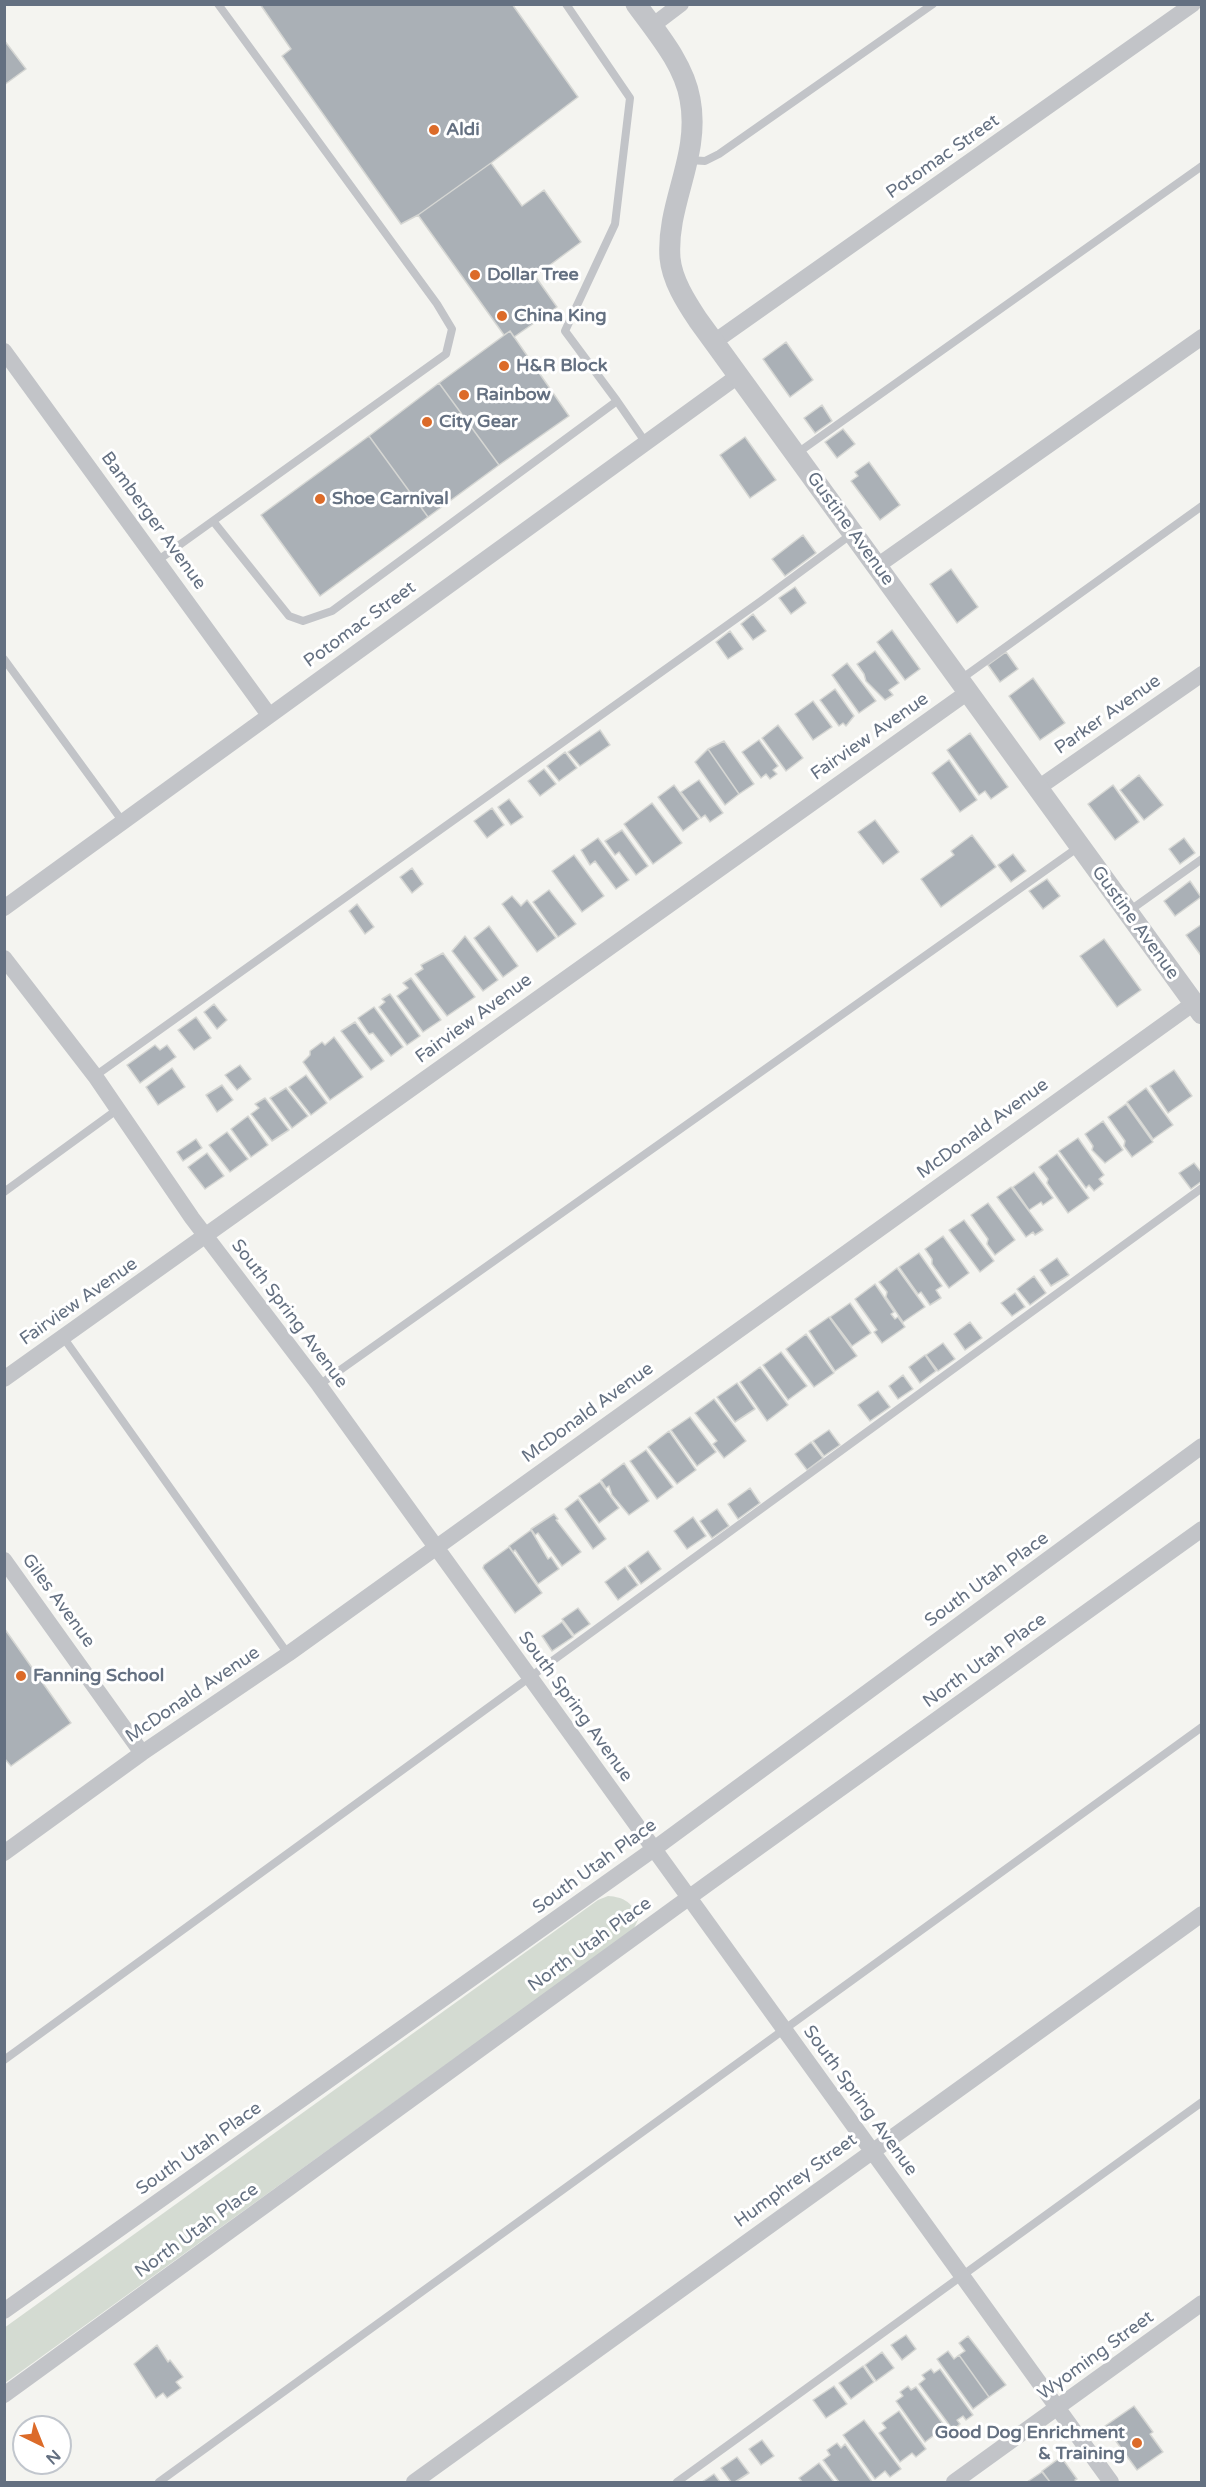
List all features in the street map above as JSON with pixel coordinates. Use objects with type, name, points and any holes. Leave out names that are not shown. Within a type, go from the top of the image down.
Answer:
[{"type":"street","name":"Gustine Avenue","points":[[636,4],[685,78],[690,98],[693,119],[689,160],[671,236],[670,259],[686,301],[738,376],[1198,1008]]},
{"type":"street","points":[[652,26],[681,4]]},
{"type":"street","name":"Potomac Street","points":[[714,342],[1193,4]]},
{"type":"street","points":[[876,566],[1202,337]]},
{"type":"street","name":"Bamberger Avenue","points":[[4,351],[269,715]]},
{"type":"street","name":"Potomac Street","points":[[4,908],[738,376]]},
{"type":"street","name":"Parker Avenue","points":[[1038,788],[1202,674]]},
{"type":"street","name":"Fairview Avenue","points":[[4,1379],[207,1237],[964,686]]},
{"type":"street","name":"South Spring Avenue","points":[[4,958],[119,1109],[207,1237],[319,1385],[1111,2482]]},
{"type":"street","name":"McDonald Avenue","points":[[4,1852],[142,1753],[288,1654],[435,1546],[1198,1008]]},
{"type":"street","name":"South Utah Place","points":[[4,2311],[654,1849],[1202,1446]]},
{"type":"street","name":"North Utah Place","points":[[4,2395],[688,1898],[1202,1529]]},
{"type":"street","name":"Giles Avenue","points":[[4,1560],[142,1753]]},
{"type":"street","name":"Humphrey Street","points":[[414,2482],[1202,1914]]},
{"type":"street","name":"Wyoming Street","points":[[954,2482],[1202,2303]]},
{"type":"lane","points":[[157,561],[446,354],[452,329],[437,304],[218,4]]},
{"type":"lane","points":[[566,4],[630,98],[615,224],[566,331],[646,443]]},
{"type":"lane","points":[[689,160],[705,161],[719,154],[933,4]]},
{"type":"lane","points":[[795,454],[1202,166]]},
{"type":"lane","points":[[213,521],[289,616],[303,621],[332,611],[617,401]]},
{"type":"lane","points":[[964,686],[1202,506]]},
{"type":"lane","points":[[95,1076],[853,533]]},
{"type":"lane","points":[[4,659],[123,822]]},
{"type":"lane","points":[[319,1385],[1080,846]]},
{"type":"lane","points":[[1128,912],[1202,859]]},
{"type":"lane","points":[[4,1192],[119,1109]]},
{"type":"lane","points":[[4,2060],[1202,1188]]},
{"type":"lane","points":[[63,1337],[288,1654]]},
{"type":"lane","points":[[159,2482],[1202,1727]]},
{"type":"lane","points":[[676,2482],[1202,2102]]},
{"type":"shaded area","points":[[608,1896],[628,1902],[634,1909],[638,1920],[633,1930],[5,2383],[4,2328],[598,1900]]},
{"type":"building","name":"Aldi","points":[[260,4],[512,4],[578,97],[491,163],[418,215],[401,224],[282,56],[291,49]]},
{"type":"building","points":[[4,40],[26,69],[4,85]]},
{"type":"building","points":[[491,163],[522,206],[544,190],[581,242],[535,276],[557,307],[514,337],[510,331],[504,335],[418,215]]},
{"type":"building","points":[[510,331],[569,416],[499,465],[439,383]]},
{"type":"building","points":[[786,342],[813,380],[790,397],[763,359]]},
{"type":"building","points":[[439,383],[499,465],[428,517],[369,436]]},
{"type":"building","points":[[822,405],[832,421],[815,433],[804,418]]},
{"type":"building","points":[[843,429],[855,444],[837,458],[825,442]]},
{"type":"building","points":[[369,436],[428,517],[320,596],[261,515]]},
{"type":"building","points":[[745,437],[776,480],[750,498],[720,455]]},
{"type":"building","points":[[869,462],[900,505],[880,520],[851,481],[858,476],[855,472]]},
{"type":"building","points":[[803,535],[816,553],[785,576],[772,559]]},
{"type":"building","points":[[951,569],[978,607],[957,623],[930,584]]},
{"type":"building","points":[[795,587],[806,603],[791,614],[779,598]]},
{"type":"building","points":[[753,614],[766,631],[753,640],[741,624]]},
{"type":"building","points":[[892,630],[920,669],[905,680],[877,642]]},
{"type":"building","points":[[730,631],[743,649],[728,659],[716,642]]},
{"type":"building","points":[[875,651],[899,683],[889,690],[893,695],[885,700],[866,681],[857,664]]},
{"type":"building","points":[[1006,652],[1018,669],[1000,682],[988,665]]},
{"type":"building","points":[[847,663],[876,701],[859,713],[832,675]]},
{"type":"building","points":[[1033,678],[1065,723],[1040,740],[1009,696]]},
{"type":"building","points":[[835,689],[854,716],[846,726],[843,723],[839,726],[820,700]]},
{"type":"building","points":[[813,701],[832,727],[813,740],[795,714]]},
{"type":"building","points":[[778,725],[803,758],[786,771],[762,738]]},
{"type":"building","points":[[600,730],[610,745],[580,766],[568,752]]},
{"type":"building","points":[[970,733],[1008,787],[991,799],[985,791],[979,795],[947,750]]},
{"type":"building","points":[[759,740],[778,766],[773,770],[777,774],[770,779],[766,774],[761,778],[742,752]]},
{"type":"building","points":[[724,741],[754,784],[739,794],[708,749]]},
{"type":"building","points":[[708,749],[739,794],[725,805],[695,762]]},
{"type":"building","points":[[565,752],[577,768],[559,781],[547,766]]},
{"type":"building","points":[[949,760],[977,800],[960,812],[932,773]]},
{"type":"building","points":[[544,769],[556,784],[540,796],[528,781]]},
{"type":"building","points":[[1139,775],[1163,805],[1144,820],[1120,790]]},
{"type":"building","points":[[699,780],[723,813],[710,822],[705,815],[701,818],[681,792]]},
{"type":"building","points":[[674,785],[699,819],[683,831],[658,797]]},
{"type":"building","points":[[1113,785],[1139,822],[1115,840],[1088,804]]},
{"type":"building","points":[[509,799],[523,817],[511,825],[498,807]]},
{"type":"building","points":[[652,803],[682,843],[653,864],[624,824]]},
{"type":"building","points":[[492,808],[504,825],[487,838],[474,821]]},
{"type":"building","points":[[875,820],[899,852],[883,864],[858,832]]},
{"type":"building","points":[[622,830],[648,866],[636,875],[619,852],[615,855],[605,841]]},
{"type":"building","points":[[972,835],[996,867],[941,907],[921,879],[954,855],[951,851]]},
{"type":"building","points":[[598,838],[629,880],[616,889],[595,861],[590,865],[581,850]]},
{"type":"building","points":[[1184,838],[1195,853],[1180,864],[1169,849]]},
{"type":"building","points":[[1013,854],[1026,871],[1011,882],[998,865]]},
{"type":"building","points":[[574,855],[604,896],[582,912],[552,871]]},
{"type":"building","points":[[412,868],[423,884],[412,893],[400,877]]},
{"type":"building","points":[[1047,879],[1060,896],[1043,909],[1029,891]]},
{"type":"building","points":[[1190,881],[1201,897],[1175,916],[1164,901]]},
{"type":"building","points":[[549,890],[576,924],[558,937],[533,902]]},
{"type":"building","points":[[512,896],[521,906],[527,900],[556,938],[537,952],[502,904]]},
{"type":"building","points":[[357,904],[374,927],[365,934],[349,911]]},
{"type":"building","points":[[1202,924],[1202,957],[1186,935]]},
{"type":"building","points":[[489,926],[518,966],[503,977],[474,938]]},
{"type":"building","points":[[465,936],[498,980],[483,991],[452,951]]},
{"type":"building","points":[[1104,939],[1141,990],[1117,1007],[1080,956]]},
{"type":"building","points":[[443,953],[475,997],[447,1016],[415,974],[423,969],[421,965]]},
{"type":"building","points":[[411,978],[441,1020],[423,1032],[397,996],[408,988],[403,983]]},
{"type":"building","points":[[390,994],[420,1036],[407,1045],[379,1007],[385,1002],[382,999]]},
{"type":"building","points":[[214,1004],[227,1020],[217,1029],[204,1012]]},
{"type":"building","points":[[374,1007],[403,1047],[391,1056],[373,1033],[369,1034],[358,1018]]},
{"type":"building","points":[[196,1017],[211,1038],[194,1050],[178,1030]]},
{"type":"building","points":[[355,1022],[384,1061],[371,1070],[341,1031]]},
{"type":"building","points":[[334,1037],[363,1077],[330,1100],[303,1062],[310,1055],[310,1051],[322,1042],[325,1045]]},
{"type":"building","points":[[155,1045],[160,1050],[167,1045],[176,1057],[140,1083],[127,1065]]},
{"type":"building","points":[[240,1065],[251,1079],[237,1090],[225,1075]]},
{"type":"building","points":[[172,1068],[185,1087],[158,1105],[146,1087]]},
{"type":"building","points":[[1174,1070],[1192,1096],[1168,1113],[1150,1086]]},
{"type":"building","points":[[306,1075],[327,1103],[311,1115],[289,1087]]},
{"type":"building","points":[[222,1085],[233,1100],[217,1112],[206,1095]]},
{"type":"building","points":[[286,1088],[308,1116],[292,1128],[270,1098]]},
{"type":"building","points":[[1146,1088],[1173,1125],[1153,1139],[1127,1102]]},
{"type":"building","points":[[265,1098],[289,1130],[272,1141],[251,1114],[259,1108],[255,1104]]},
{"type":"building","points":[[1126,1104],[1153,1142],[1132,1157],[1124,1146],[1125,1141],[1108,1117]]},
{"type":"building","points":[[248,1116],[268,1145],[251,1157],[231,1129]]},
{"type":"building","points":[[1103,1121],[1123,1150],[1105,1163],[1092,1150],[1093,1146],[1085,1134]]},
{"type":"building","points":[[227,1132],[248,1159],[230,1172],[209,1145]]},
{"type":"building","points":[[1078,1138],[1104,1175],[1099,1179],[1103,1184],[1094,1191],[1089,1185],[1086,1188],[1059,1151]]},
{"type":"building","points":[[196,1139],[202,1148],[183,1161],[177,1152]]},
{"type":"building","points":[[207,1153],[224,1176],[205,1189],[188,1167]]},
{"type":"building","points":[[1057,1154],[1089,1198],[1068,1213],[1039,1167]]},
{"type":"building","points":[[1194,1163],[1202,1173],[1202,1181],[1191,1189],[1179,1173]]},
{"type":"building","points":[[1034,1172],[1053,1198],[1029,1210],[1013,1187]]},
{"type":"building","points":[[1011,1187],[1043,1230],[1035,1235],[1033,1232],[1026,1237],[997,1197]]},
{"type":"building","points":[[988,1203],[1015,1240],[995,1255],[987,1244],[988,1239],[971,1215]]},
{"type":"building","points":[[964,1220],[994,1261],[980,1272],[949,1230]]},
{"type":"building","points":[[943,1236],[969,1273],[949,1288],[932,1264],[932,1259],[925,1249]]},
{"type":"building","points":[[919,1253],[942,1286],[936,1290],[941,1298],[930,1305],[921,1292],[918,1294],[899,1267]]},
{"type":"building","points":[[1057,1258],[1069,1275],[1051,1286],[1040,1270]]},
{"type":"building","points":[[897,1268],[925,1307],[903,1322],[879,1282]]},
{"type":"building","points":[[1034,1276],[1046,1293],[1030,1305],[1017,1289]]},
{"type":"building","points":[[875,1284],[894,1312],[891,1314],[895,1319],[898,1317],[905,1327],[882,1343],[874,1332],[877,1330],[855,1299]]},
{"type":"building","points":[[1015,1293],[1025,1307],[1012,1316],[1001,1303]]},
{"type":"building","points":[[850,1303],[871,1333],[852,1346],[830,1317]]},
{"type":"building","points":[[829,1317],[857,1356],[835,1371],[809,1331]]},
{"type":"building","points":[[970,1322],[982,1338],[965,1350],[954,1334]]},
{"type":"building","points":[[806,1334],[834,1373],[814,1387],[786,1349]]},
{"type":"building","points":[[943,1343],[955,1359],[938,1371],[926,1355]]},
{"type":"building","points":[[781,1352],[807,1386],[788,1400],[763,1365]]},
{"type":"building","points":[[925,1355],[936,1371],[920,1383],[909,1367]]},
{"type":"building","points":[[760,1367],[788,1405],[767,1421],[740,1382]]},
{"type":"building","points":[[903,1375],[913,1389],[898,1399],[889,1386]]},
{"type":"building","points":[[737,1383],[755,1409],[735,1422],[717,1397]]},
{"type":"building","points":[[878,1391],[890,1407],[870,1421],[858,1405]]},
{"type":"building","points":[[714,1399],[746,1441],[724,1458],[713,1444],[717,1441],[695,1413]]},
{"type":"building","points":[[690,1417],[716,1452],[697,1466],[671,1430]]},
{"type":"building","points":[[829,1430],[840,1445],[824,1456],[813,1441]]},
{"type":"building","points":[[669,1431],[696,1470],[677,1484],[648,1447]]},
{"type":"building","points":[[811,1442],[823,1458],[807,1470],[795,1454]]},
{"type":"building","points":[[646,1450],[673,1487],[657,1499],[630,1461]]},
{"type":"building","points":[[624,1463],[649,1501],[629,1515],[612,1495],[609,1486],[606,1488],[601,1480]]},
{"type":"building","points":[[600,1482],[619,1508],[599,1523],[579,1496]]},
{"type":"building","points":[[750,1488],[760,1503],[738,1519],[728,1504]]},
{"type":"building","points":[[578,1499],[606,1539],[593,1549],[565,1509]]},
{"type":"building","points":[[717,1509],[729,1526],[712,1538],[700,1521]]},
{"type":"building","points":[[554,1514],[558,1519],[556,1520],[581,1552],[562,1566],[538,1533],[535,1535],[531,1529]]},
{"type":"building","points":[[693,1517],[706,1536],[687,1549],[674,1531]]},
{"type":"building","points":[[531,1530],[548,1559],[551,1557],[559,1569],[538,1584],[515,1550],[513,1552],[509,1546]]},
{"type":"building","points":[[509,1547],[542,1593],[515,1613],[483,1568]]},
{"type":"building","points":[[648,1551],[661,1569],[641,1584],[628,1566]]},
{"type":"building","points":[[625,1567],[638,1585],[618,1600],[605,1582]]},
{"type":"building","points":[[578,1608],[590,1624],[574,1635],[562,1619]]},
{"type":"building","points":[[562,1622],[573,1637],[552,1651],[542,1636]]},
{"type":"building","name":"Fanning School","points":[[4,1628],[71,1723],[11,1766],[4,1758]]},
{"type":"building","points":[[906,2335],[916,2349],[902,2360],[891,2345]]},
{"type":"building","points":[[968,2336],[1006,2385],[989,2397],[959,2355],[965,2351],[959,2343]]},
{"type":"building","points":[[157,2345],[168,2362],[170,2360],[183,2377],[176,2382],[181,2388],[167,2398],[163,2393],[156,2398],[134,2364]]},
{"type":"building","points":[[948,2351],[954,2359],[959,2355],[989,2397],[973,2409],[937,2359]]},
{"type":"building","points":[[882,2352],[894,2368],[876,2381],[865,2365]]},
{"type":"building","points":[[863,2366],[874,2382],[851,2399],[839,2383]]},
{"type":"building","points":[[931,2369],[934,2373],[940,2369],[973,2415],[966,2420],[963,2416],[957,2420],[960,2424],[953,2430],[919,2384],[925,2379],[922,2375]]},
{"type":"building","points":[[834,2386],[847,2404],[826,2418],[813,2400]]},
{"type":"building","points":[[908,2386],[911,2390],[916,2387],[949,2432],[941,2438],[937,2433],[925,2442],[896,2401],[903,2396],[900,2392]]},
{"type":"building","name":"Good Dog Enrichment & Training","points":[[1134,2406],[1153,2432],[1150,2434],[1163,2452],[1137,2470],[1105,2426]]},
{"type":"building","points":[[899,2411],[926,2449],[916,2457],[912,2453],[900,2462],[879,2433],[886,2428],[882,2423]]},
{"type":"building","points":[[864,2420],[901,2469],[890,2477],[885,2471],[875,2479],[843,2435]]},
{"type":"building","points":[[762,2440],[774,2456],[761,2465],[749,2449]]},
{"type":"building","points":[[837,2443],[841,2448],[845,2444],[872,2482],[839,2482],[823,2460],[830,2455],[827,2450]]},
{"type":"building","points":[[737,2457],[749,2473],[731,2482],[721,2468]]},
{"type":"building","points":[[1061,2457],[1077,2479],[1076,2482],[1050,2482],[1042,2471]]},
{"type":"building","points":[[819,2463],[834,2482],[802,2482],[799,2478]]},
{"type":"building","points":[[1042,2472],[1050,2482],[1027,2482]]},
{"type":"building","points":[[714,2474],[720,2482],[702,2482]]},
{"type":"place","name":"Aldi","points":[[434,130]]},
{"type":"place","name":"Dollar Tree","points":[[475,275]]},
{"type":"place","name":"China King","points":[[502,316]]},
{"type":"place","name":"H&R Block","points":[[504,366]]},
{"type":"place","name":"Rainbow","points":[[464,395]]},
{"type":"place","name":"City Gear","points":[[427,422]]},
{"type":"place","name":"Shoe Carnival","points":[[320,499]]},
{"type":"place","name":"Fanning School","points":[[21,1676]]},
{"type":"place","name":"Good Dog Enrichment & Training","points":[[1137,2443]]}]
